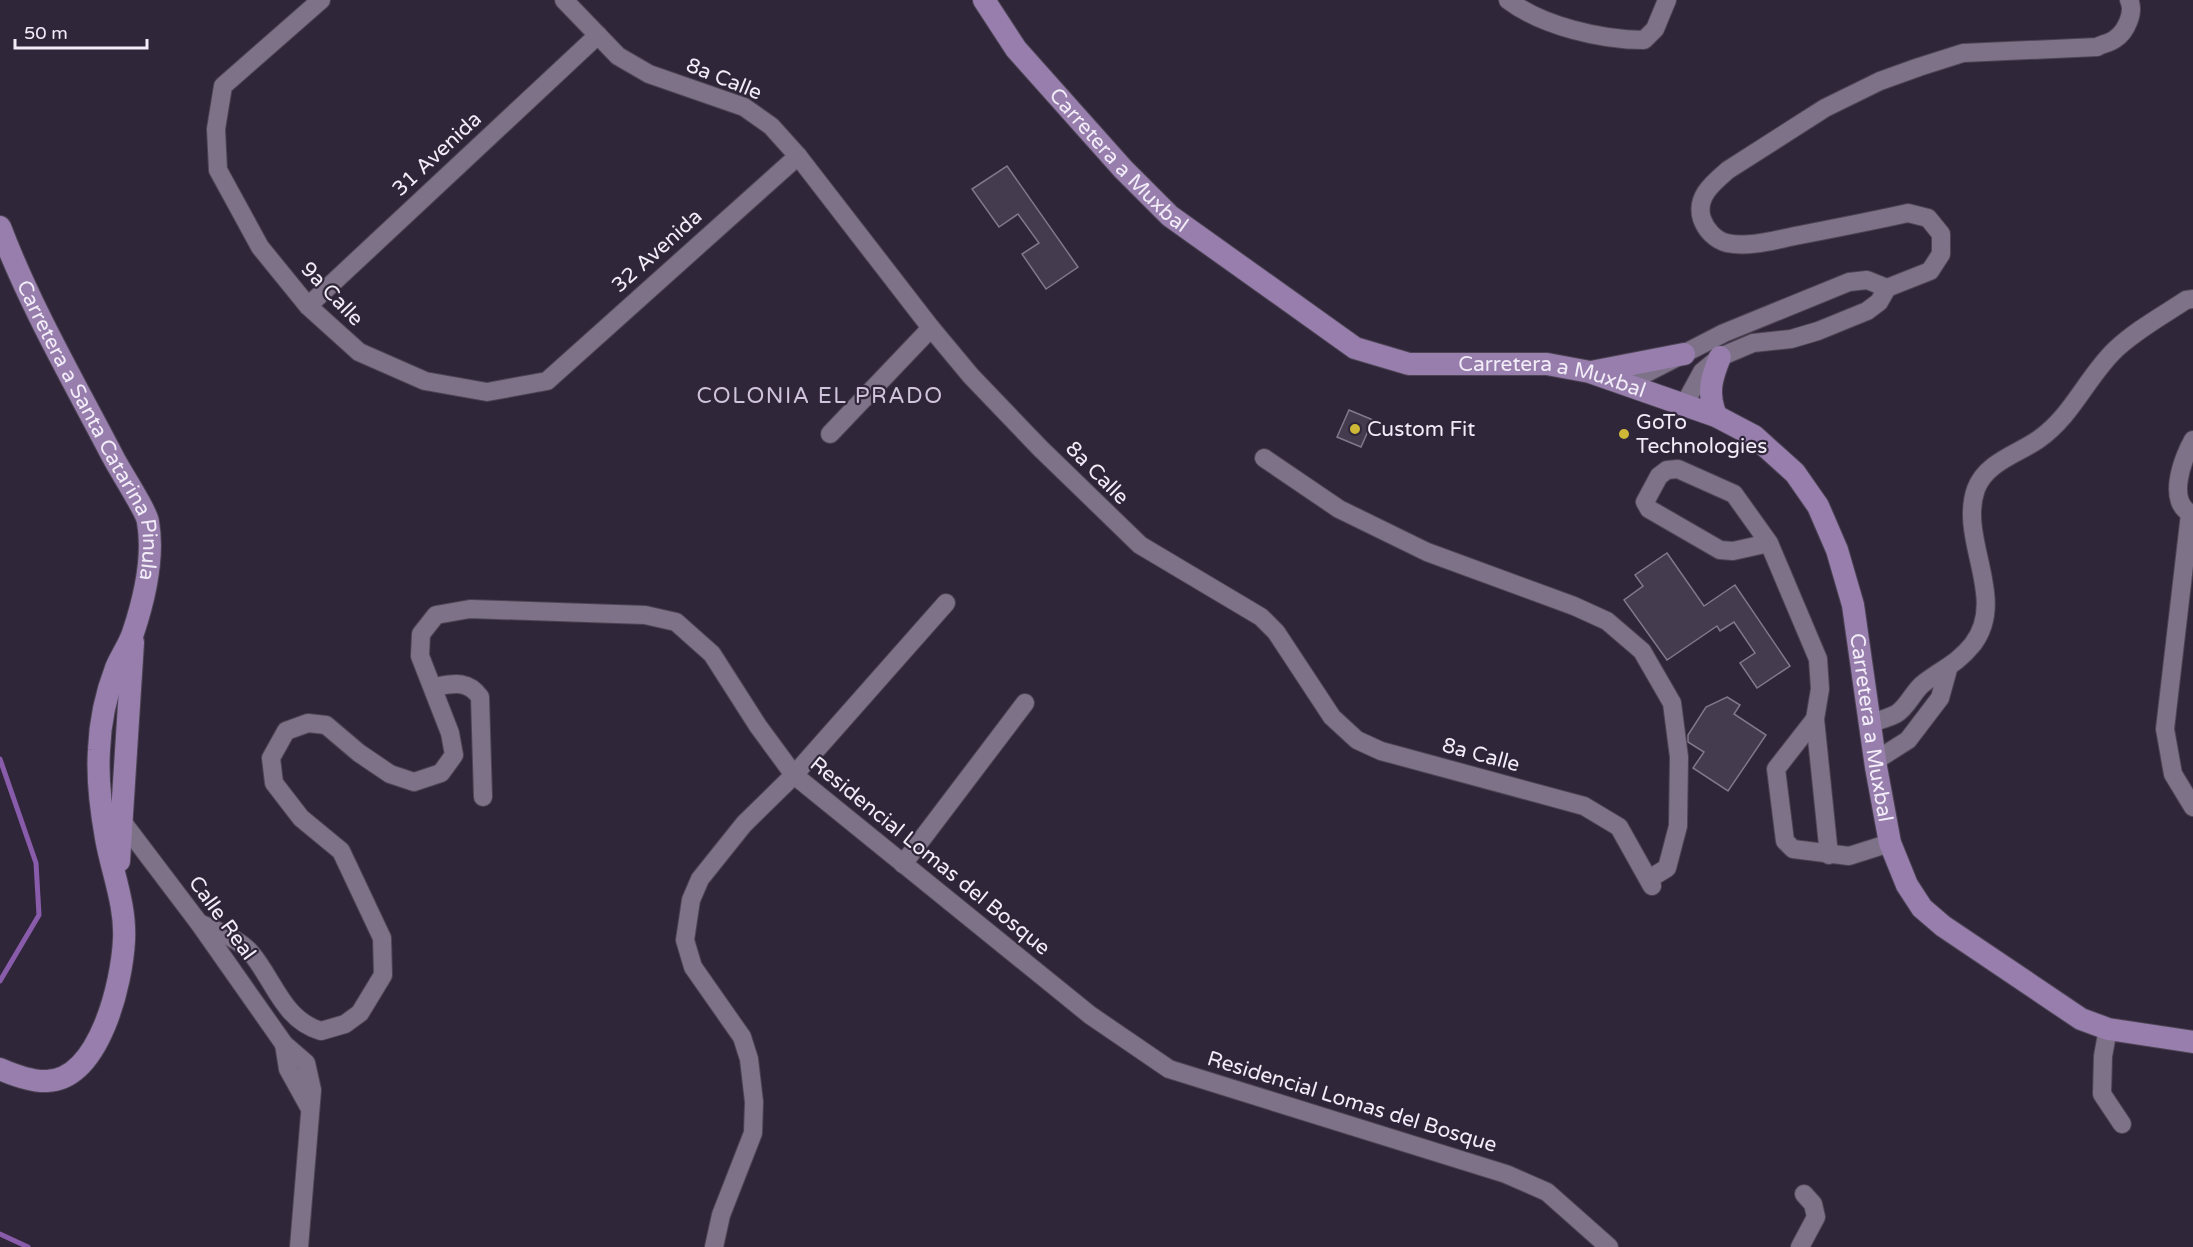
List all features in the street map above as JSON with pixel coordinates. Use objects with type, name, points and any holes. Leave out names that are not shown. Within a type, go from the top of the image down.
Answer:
[{"type":"main road","name":"Carretera a Muxbal","points":[[984,0],[1016,49],[1123,169],[1170,216],[1355,348],[1409,364],[1547,364],[1590,372],[1716,416],[1754,436],[1795,473],[1818,506],[1837,550],[1852,605],[1875,761],[1890,843],[1907,885],[1922,908],[1936,920],[2081,1019],[2108,1029],[2193,1042]]},
{"type":"main road","name":"Carretera a Santa Catarina Pinula","points":[[0,227],[10,252],[130,490],[148,519],[149,554],[132,635],[123,774],[121,851],[116,874]]},
{"type":"main road","points":[[1590,372],[1684,354]]},
{"type":"main road","points":[[1716,416],[1709,399],[1710,386],[1720,357]]},
{"type":"main road","name":"Carretera a Santa Catarina Pinula","points":[[0,1069],[26,1078],[48,1081],[68,1076],[83,1064],[97,1042],[118,982],[124,939],[116,874],[106,839],[100,781],[102,726],[115,669],[132,635]]},
{"type":"main road","points":[[102,726],[115,723],[127,732]]},
{"type":"main road","points":[[121,820],[110,811],[100,781],[123,774]]},
{"type":"street","name":"9a Calle","points":[[321,0],[223,86],[216,129],[218,170],[260,247],[308,306],[359,352],[425,381],[487,392],[547,381]]},
{"type":"street","name":"8a Calle","points":[[564,0],[618,56],[649,74],[744,107],[771,126],[798,156],[971,376],[1122,530],[1154,554],[1261,617],[1276,632],[1332,717],[1357,740],[1380,751],[1584,806],[1619,828],[1650,883],[1667,868],[1678,826],[1681,784],[1672,703],[1642,651],[1607,621],[1574,606],[1427,552],[1340,509],[1264,458]]},
{"type":"street","points":[[1508,0],[1518,8],[1576,31],[1619,40],[1644,40],[1655,29],[1667,0]]},
{"type":"street","points":[[1684,405],[1702,372],[1720,357],[1753,344],[1791,339],[1818,332],[1875,306],[1887,288],[1920,275],[1937,263],[1943,244],[1941,234],[1928,218],[1908,213],[1759,242],[1728,243],[1711,233],[1701,216],[1701,203],[1706,190],[1728,170],[1825,108],[1891,77],[1963,53],[2097,47],[2116,39],[2129,19],[2131,5],[2128,0]]},
{"type":"street","name":"31 Avenida","points":[[308,306],[598,35]]},
{"type":"street","name":"32 Avenida","points":[[547,381],[798,156]]},
{"type":"street","points":[[1625,384],[1724,333],[1858,280],[1867,280],[1887,288]]},
{"type":"street","points":[[1871,723],[1897,714],[1923,684],[1948,669],[1974,642],[1982,623],[1985,607],[1984,582],[1973,532],[1976,489],[1984,474],[2004,459],[2039,439],[2063,418],[2114,351],[2132,336],[2186,300],[2193,299]]},
{"type":"street","points":[[1804,302],[1818,332]]},
{"type":"street","points":[[830,434],[931,328]]},
{"type":"street","points":[[2193,440],[2186,453],[2178,489],[2181,502],[2191,514],[2165,729],[2173,774],[2193,807]]},
{"type":"street","points":[[1769,543],[1733,551],[1720,550],[1649,509],[1645,502],[1659,476],[1667,470],[1678,469],[1734,494],[1769,543],[1818,659],[1820,689],[1815,719],[1829,855]]},
{"type":"street","points":[[714,1247],[721,1215],[753,1133],[754,1102],[748,1059],[742,1037],[693,967],[685,940],[691,900],[700,879],[744,824],[794,775],[946,603]]},
{"type":"street","name":"Residencial Lomas del Bosque","points":[[199,923],[221,932],[250,952],[279,1000],[297,1017],[321,1031],[345,1024],[360,1013],[383,975],[382,938],[341,851],[301,818],[274,783],[271,758],[286,731],[308,723],[326,725],[359,753],[390,774],[414,782],[441,773],[454,754],[450,733],[420,657],[421,634],[436,615],[470,609],[645,615],[676,622],[712,654],[758,726],[794,775],[1090,1016],[1169,1069],[1506,1174],[1547,1192],[1609,1247]]},
{"type":"street","points":[[1875,761],[1908,740],[1940,698],[1948,669]]},
{"type":"street","points":[[433,687],[466,683],[473,687],[480,697],[483,797]]},
{"type":"street","points":[[903,864],[1025,703]]},
{"type":"street","points":[[1815,719],[1776,769],[1785,841],[1793,849],[1848,856],[1890,843]]},
{"type":"street","name":"Calle Real","points":[[121,820],[199,923],[284,1044],[306,1063],[312,1090],[299,1247]]},
{"type":"street","points":[[2108,1029],[2103,1056],[2102,1094],[2122,1124]]},
{"type":"street","points":[[1800,1247],[1816,1217],[1813,1204],[1804,1194]]},
{"type":"building","points":[[1007,166],[1078,267],[1046,289],[1022,254],[1039,243],[1018,214],[999,227],[972,189]]},
{"type":"building","name":"Custom Fit","points":[[1349,410],[1373,420],[1361,447],[1337,437]]},
{"type":"building","points":[[1667,553],[1704,606],[1735,585],[1790,666],[1757,688],[1740,663],[1755,653],[1734,622],[1720,631],[1717,626],[1667,660],[1624,600],[1643,586],[1635,575]]},
{"type":"building","points":[[1727,697],[1740,705],[1734,714],[1766,735],[1728,791],[1693,768],[1704,752],[1688,742],[1688,735],[1706,707]]},
{"type":"waterway","points":[[0,759],[36,863],[39,915],[0,981]]},
{"type":"waterway","points":[[0,1234],[28,1247]]},
{"type":"place","name":"Custom Fit","points":[[1355,429]]},
{"type":"place","name":"GoTo Technologies","points":[[1624,434]]},
{"type":"district","name":"COLONIA EL PRADO","points":[[820,396]]}]
